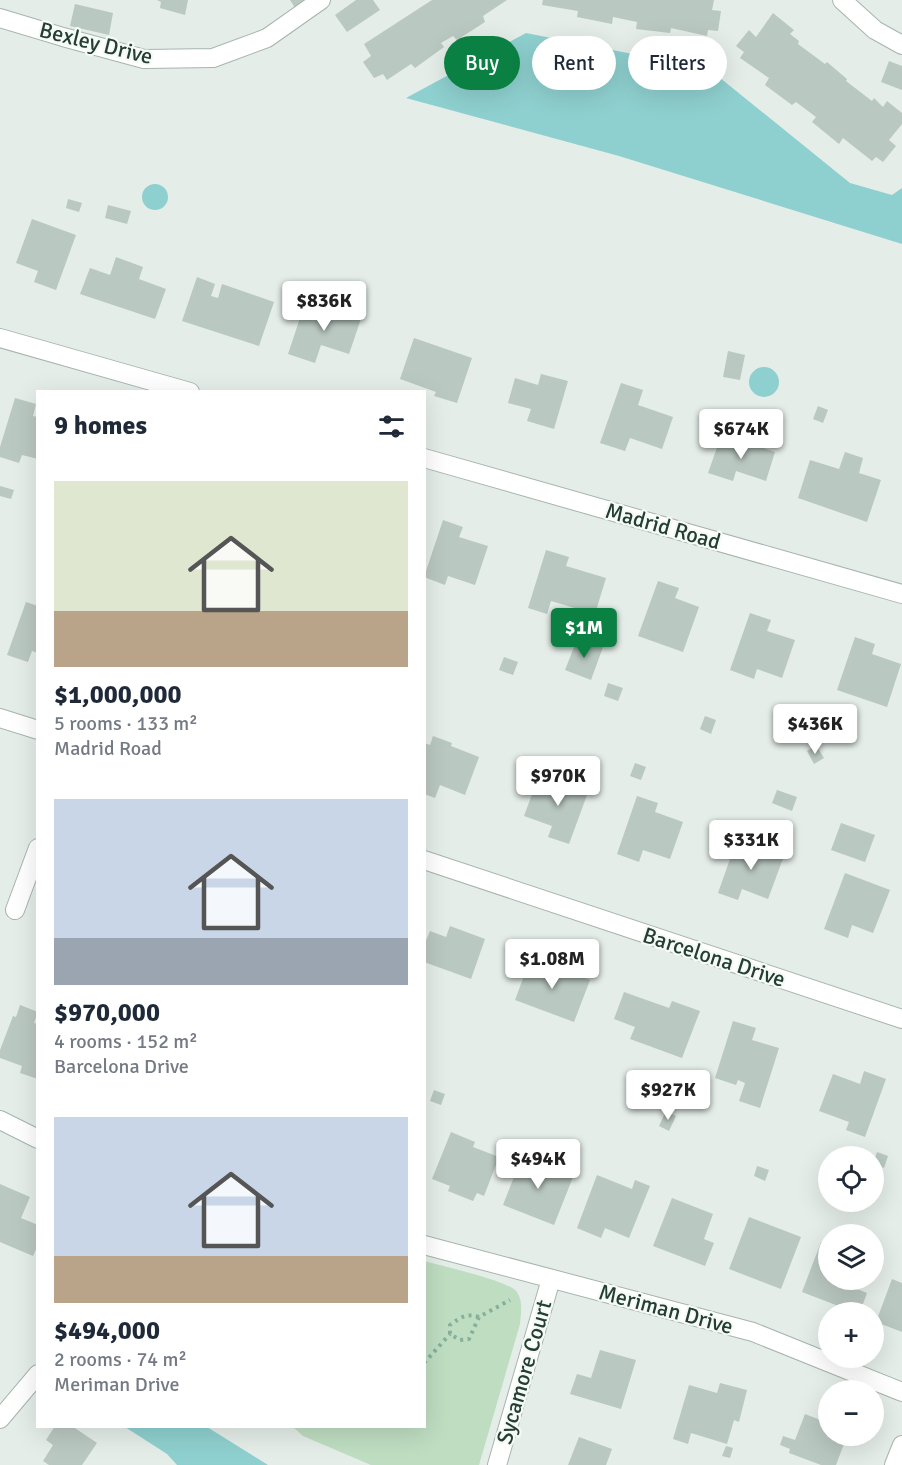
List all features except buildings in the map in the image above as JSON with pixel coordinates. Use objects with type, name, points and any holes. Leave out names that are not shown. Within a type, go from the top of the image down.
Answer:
[{"type":"street","name":"Bexley Drive","points":[[0,18],[144,59],[213,58],[267,38],[321,0]]},
{"type":"street","points":[[842,0],[875,30],[902,45]]},
{"type":"street","points":[[0,338],[183,390]]},
{"type":"street","name":"Madrid Road","points":[[426,459],[902,594]]},
{"type":"street","points":[[0,718],[36,729]]},
{"type":"street","points":[[15,910],[36,853]]},
{"type":"street","name":"Barcelona Drive","points":[[426,861],[902,1019]]},
{"type":"street","points":[[0,1120],[36,1138]]},
{"type":"street","name":"Meriman Drive","points":[[426,1246],[753,1332],[902,1392]]},
{"type":"street","name":"Sycamore Court","points":[[497,1465],[551,1279]]},
{"type":"street","points":[[0,1419],[36,1376]]},
{"type":"street","points":[[894,1465],[902,1445]]},
{"type":"path","points":[[450,1334],[460,1340],[469,1339],[479,1317],[510,1300]]},
{"type":"path","points":[[426,1361],[450,1334],[450,1325],[458,1318],[470,1314],[479,1317]]},
{"type":"green space","points":[[426,1261],[502,1283],[517,1292],[521,1307],[520,1324],[479,1465],[371,1465],[303,1436],[294,1428],[426,1428]]},
{"type":"water","points":[[526,33],[541,36],[532,36],[532,90],[616,90],[616,51],[628,53],[628,90],[727,90],[727,84],[850,183],[892,195],[902,188],[902,244],[619,156],[406,98],[444,77],[444,90],[520,90],[520,36]]},
{"type":"water","points":[[155,184],[164,188],[168,197],[164,206],[155,210],[146,206],[142,197],[146,188]]},
{"type":"water","points":[[764,367],[775,371],[779,382],[775,393],[764,397],[753,393],[749,382],[753,371]]},
{"type":"water","points":[[127,1428],[209,1428],[268,1465],[177,1465],[167,1454]]}]
